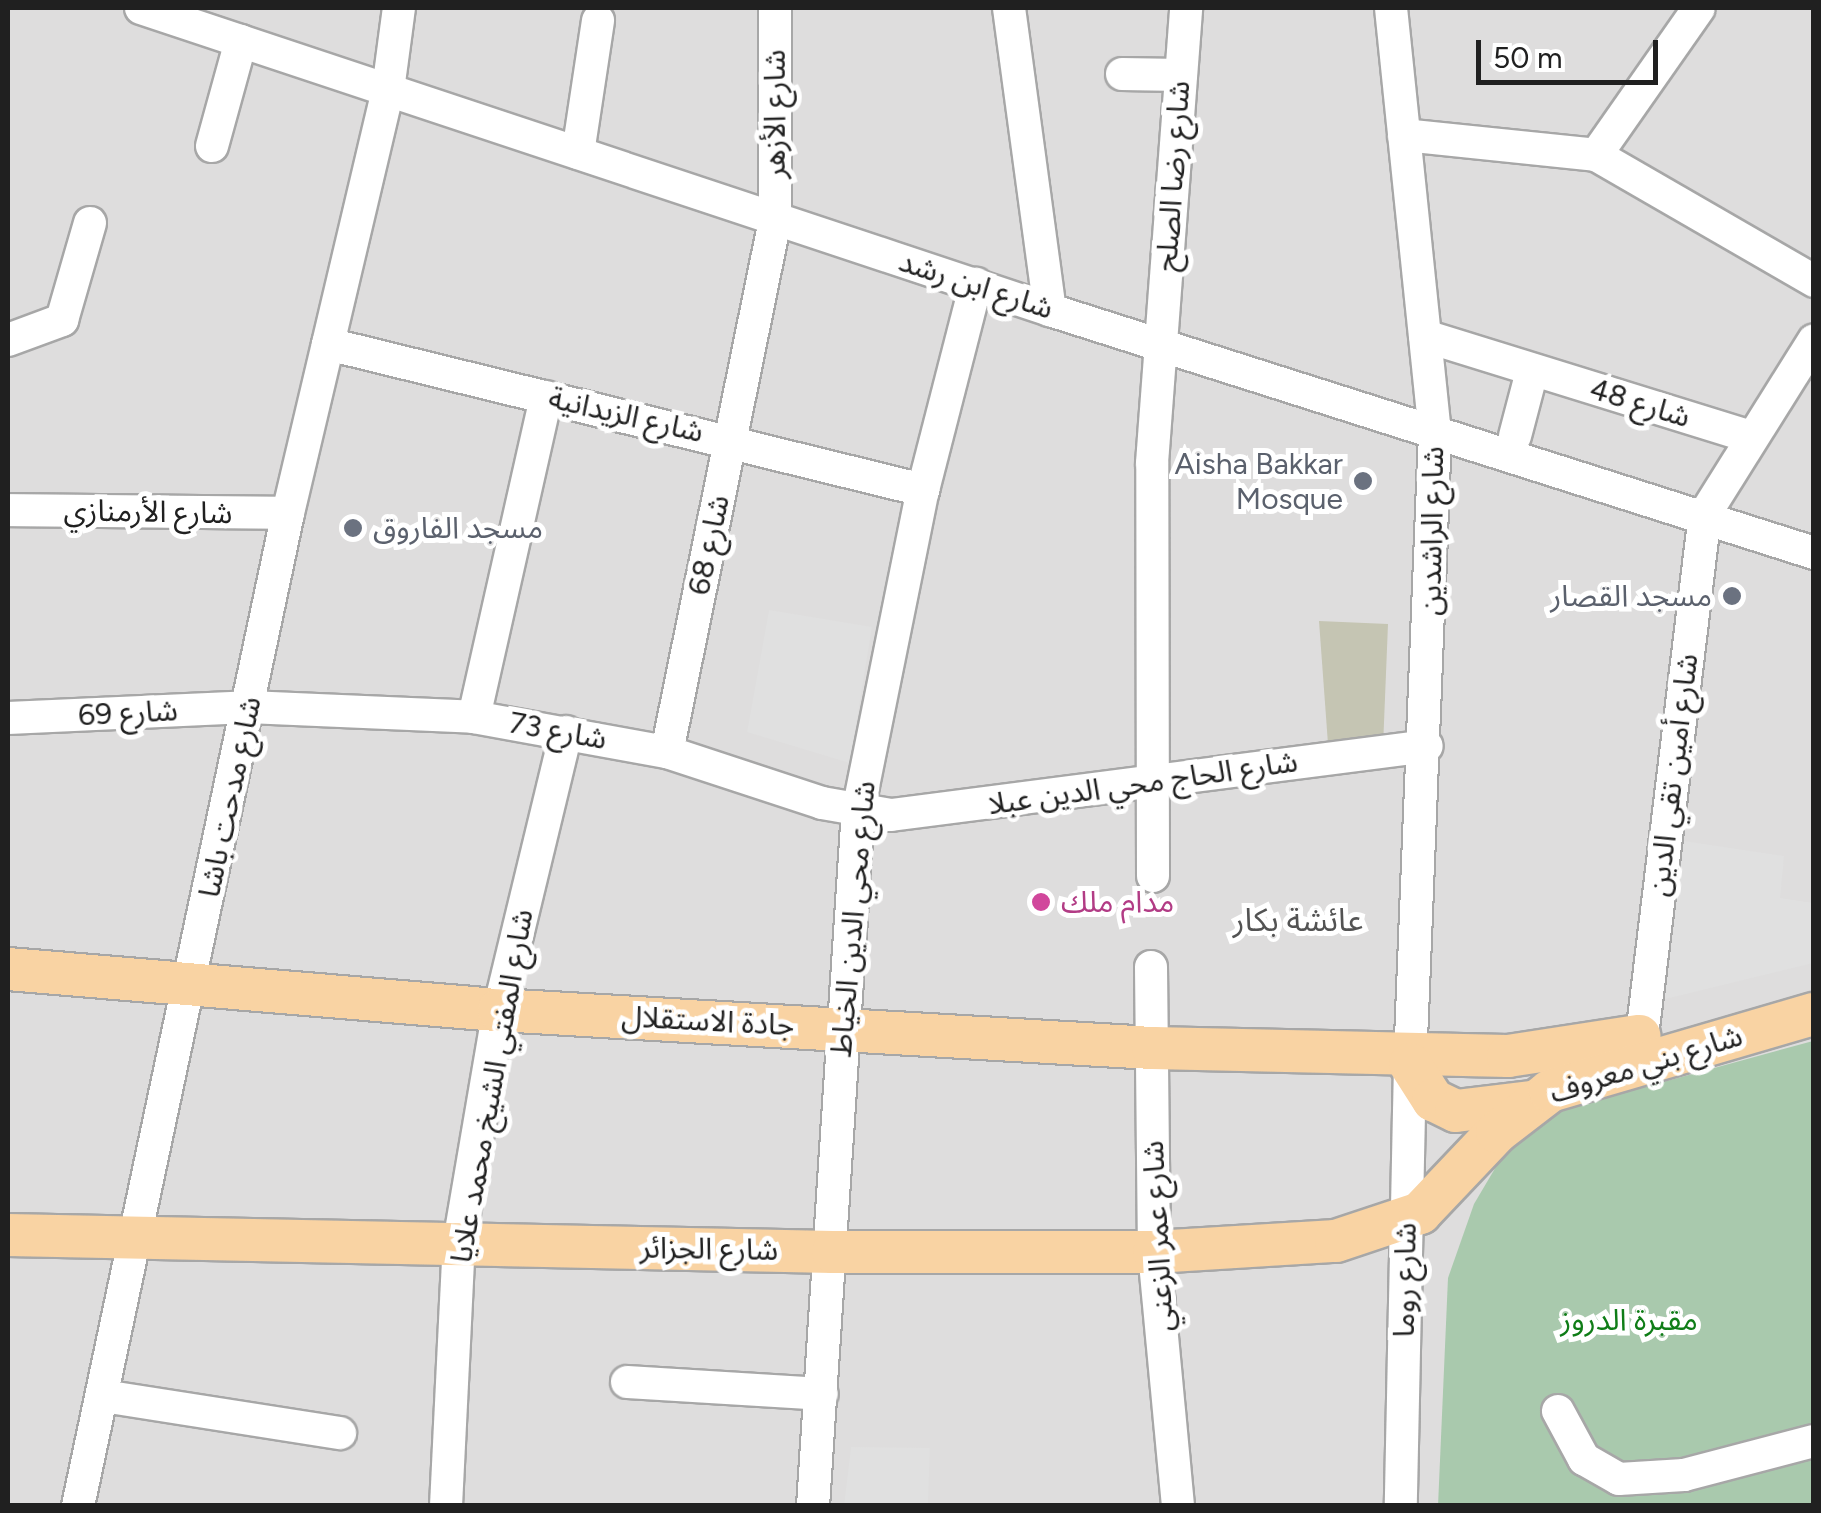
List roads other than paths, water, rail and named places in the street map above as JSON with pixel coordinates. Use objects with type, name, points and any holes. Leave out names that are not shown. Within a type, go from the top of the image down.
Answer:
[{"type":"main road","name":"جادة الاستقلال","points":[[8,969],[499,1010],[1410,1060]]},
{"type":"main road","name":"شارع بني معروف","points":[[1410,1060],[1536,1054],[1642,1036],[1814,991]]},
{"type":"main road","name":"شارع بني معروف","points":[[1406,1220],[1434,1203],[1532,1101],[1620,1066],[1814,1014]]},
{"type":"main road","points":[[1410,1060],[1433,1100],[1456,1111],[1482,1113],[1532,1101]]},
{"type":"main road","name":"شارع الجزائر","points":[[8,1236],[833,1252],[1154,1252],[1336,1241],[1406,1220]]},
{"type":"street","name":"شارع ابن رشد","points":[[141,8],[1050,310],[1435,434],[1705,514],[1814,553]]},
{"type":"street","name":"شارع مدحت باشا","points":[[78,1506],[138,1238],[288,513],[388,90],[399,8]]},
{"type":"street","name":"شارع الأزهر","points":[[775,8],[776,220]]},
{"type":"street","points":[[1009,8],[1050,310]]},
{"type":"street","name":"شارع رضا الصلح","points":[[1161,344],[1186,8]]},
{"type":"street","name":"شارع الراشدين","points":[[1391,8],[1435,434],[1427,746],[1410,1060]]},
{"type":"street","points":[[1596,155],[1699,8]]},
{"type":"street","points":[[578,153],[598,20]]},
{"type":"street","points":[[212,146],[241,41]]},
{"type":"street","points":[[1122,74],[1181,75]]},
{"type":"street","points":[[1404,135],[1596,155],[1814,282]]},
{"type":"street","name":"شارع 68","points":[[667,752],[776,220]]},
{"type":"street","points":[[8,340],[62,320],[90,223]]},
{"type":"street","name":"شارع محي الدين الخياط","points":[[813,1506],[833,1252],[842,1028],[858,811],[923,490],[976,284]]},
{"type":"street","name":"شارع 48","points":[[1425,336],[1748,436]]},
{"type":"street","points":[[1705,514],[1748,436],[1814,340]]},
{"type":"street","name":"شارع الزيدانية","points":[[328,344],[923,490]]},
{"type":"street","points":[[1152,876],[1152,463],[1161,344]]},
{"type":"street","points":[[1515,436],[1532,371]]},
{"type":"street","points":[[474,717],[546,397]]},
{"type":"street","name":"شارع الأرمنازي","points":[[8,510],[288,513]]},
{"type":"street","name":"شارع أمين تقي الدين","points":[[1642,1036],[1705,514]]},
{"type":"street","name":"شارع 73","points":[[248,707],[474,717],[566,732],[667,752],[858,811]]},
{"type":"street","name":"شارع 69","points":[[8,718],[248,707]]},
{"type":"street","name":"شارع المفتي الشيخ محمد علايا","points":[[446,1506],[459,1243],[499,1010],[566,732]]},
{"type":"street","name":"شارع الحاج محي الدين عبلا","points":[[858,811],[918,814],[1153,778],[1427,746]]},
{"type":"street","name":"شارع عمر الزعني","points":[[1152,966],[1154,1252],[1178,1506]]},
{"type":"street","name":"شارع روما","points":[[1401,1506],[1410,1060]]},
{"type":"street","points":[[627,1382],[822,1394]]},
{"type":"street","points":[[103,1396],[340,1432]]},
{"type":"street","points":[[1558,1411],[1584,1460],[1620,1479],[1684,1475],[1814,1441]]},
{"type":"place","name":"Aisha Bakkar Mosque","points":[[1363,481]]},
{"type":"place","name":"مسجد الفاروق","points":[[353,528]]},
{"type":"place","name":"مسجد القصار","points":[[1732,596]]},
{"type":"place","name":"مدام ملك","points":[[1041,902]]},
{"type":"district","name":"عائشة بكار","points":[[1298,920]]},
{"type":"park label","name":"مقبرة الدروز","points":[[1629,1320]]}]
